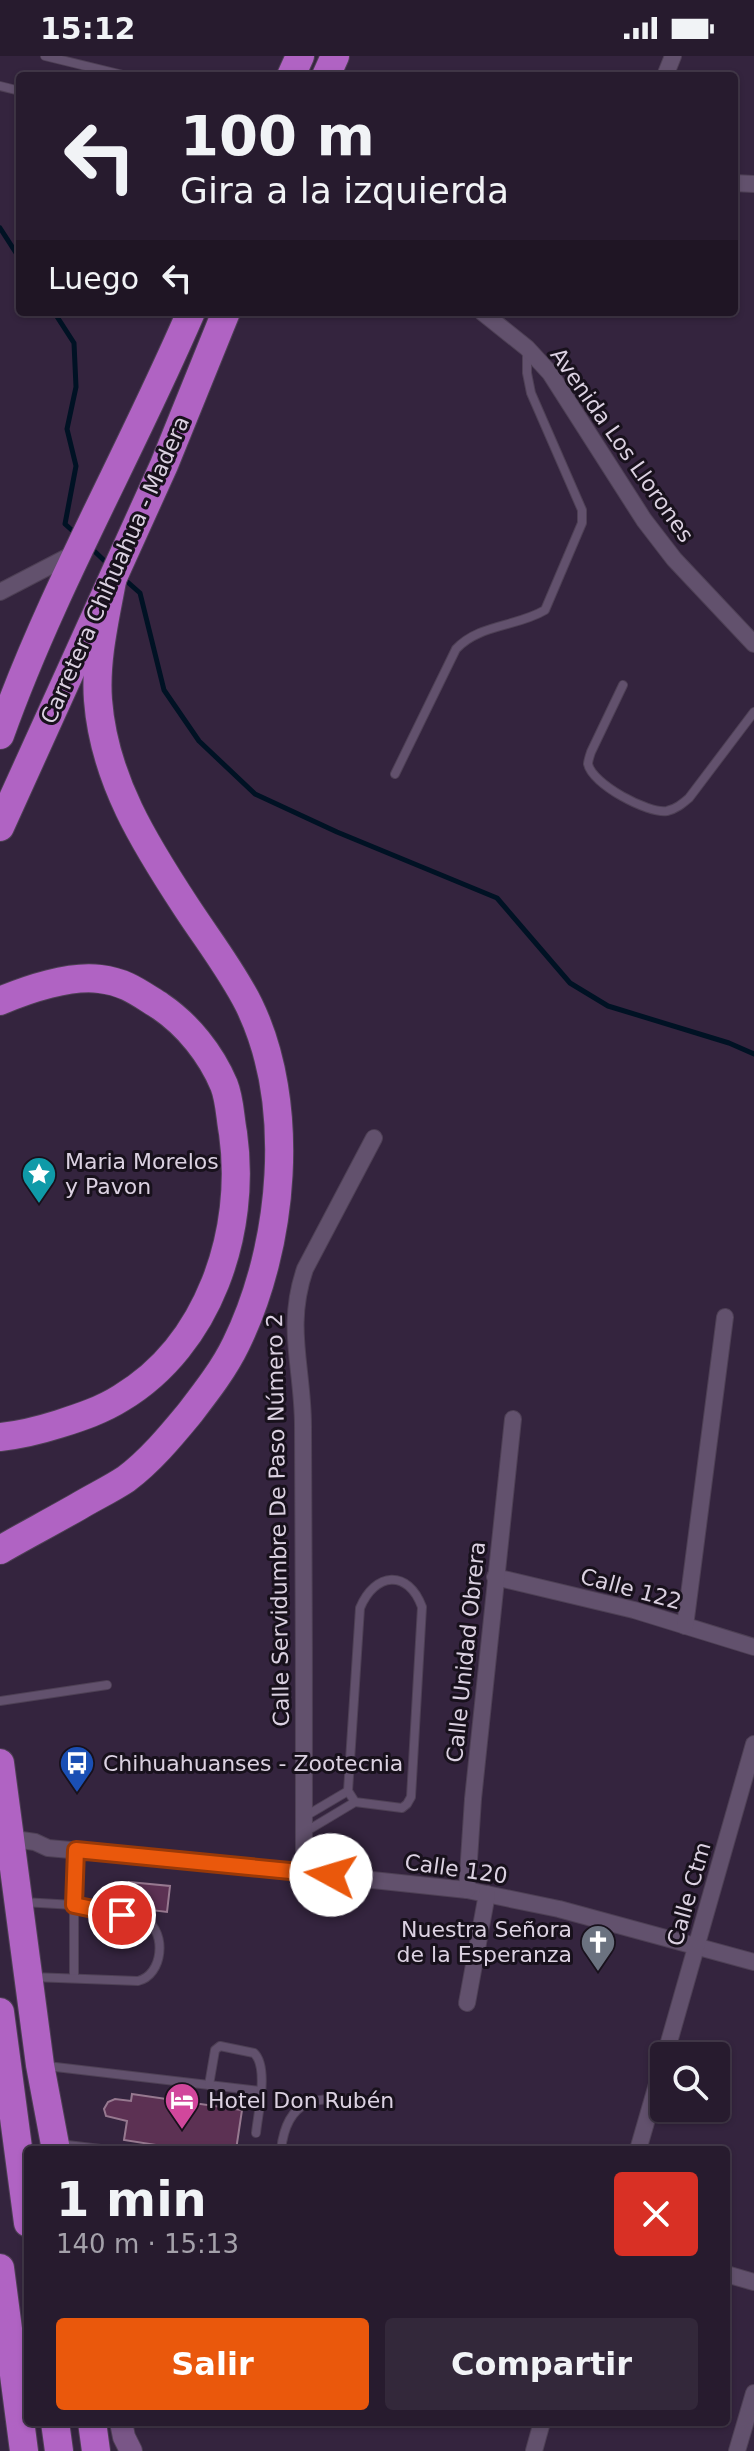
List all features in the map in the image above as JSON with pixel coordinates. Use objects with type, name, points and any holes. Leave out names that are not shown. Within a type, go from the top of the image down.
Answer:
[{"type":"highway","name":"Carretera Chihuahua - Madera","points":[[0,735],[80,545],[158,388],[189,316]]},
{"type":"highway","name":"Carretera Chihuahua - Madera","points":[[0,827],[164,465],[224,316]]},
{"type":"highway","points":[[0,1550],[126,1479],[175,1431],[212,1384],[236,1344],[264,1267],[274,1213],[280,1130],[276,1088],[249,1004],[140,834],[104,746],[98,698],[102,633],[115,575]]},
{"type":"highway","points":[[0,1001],[53,983],[97,978],[128,985],[176,1017],[201,1046],[225,1087],[237,1164],[233,1217],[224,1258],[198,1320],[157,1371],[124,1397],[101,1410],[16,1436],[0,1437]]},
{"type":"highway","points":[[0,1763],[5,1850],[18,1902],[12,1941],[28,1976],[40,2065],[56,2146]]},
{"type":"highway","points":[[0,2012],[24,2193]]},
{"type":"highway","points":[[0,2268],[24,2451]]},
{"type":"highway","points":[[56,2426],[59,2451]]},
{"type":"highway","points":[[93,2426],[96,2451]]},
{"type":"street","name":"Avenida Los Llorones","points":[[487,316],[527,348],[550,373],[644,520],[674,559],[754,644]]},
{"type":"street","points":[[0,592],[80,545]]},
{"type":"street","name":"Calle Servidumbre De Paso Número 2","points":[[304,1872],[303,1421],[294,1333],[295,1311],[305,1269],[374,1138]]},
{"type":"street","points":[[685,1626],[725,1317]]},
{"type":"street","name":"Calle Unidad Obrera","points":[[467,1890],[473,1799],[513,1419]]},
{"type":"street","name":"Calle 122","points":[[495,1577],[634,1610],[754,1647]]},
{"type":"street","name":"Calle Ctm","points":[[669,2042],[754,1744]]},
{"type":"street","name":"Calle 120","points":[[5,1850],[35,1842],[48,1848]]},
{"type":"street","name":"Calle 120","points":[[5,1850],[76,1850],[467,1890],[559,1909],[754,1962]]},
{"type":"street","points":[[467,2003],[487,1894]]},
{"type":"street","name":"Calle Ctm","points":[[639,2146],[650,2108]]},
{"type":"street","points":[[730,2275],[754,2282]]},
{"type":"street","points":[[737,2451],[754,2393]]},
{"type":"street","points":[[122,2426],[131,2451]]},
{"type":"street","points":[[534,2451],[541,2426]]},
{"type":"lane","points":[[45,56],[111,72]]},
{"type":"lane","points":[[395,774],[456,649],[465,639],[478,633],[534,617],[545,610],[582,523],[579,499],[531,393],[527,348]]},
{"type":"lane","points":[[623,685],[588,762],[593,774],[606,787],[651,810],[665,811],[678,807],[689,798],[754,712]]},
{"type":"lane","points":[[304,1824],[355,1802],[402,1808],[411,1797],[422,1607],[415,1593],[402,1582],[382,1581],[373,1586],[366,1593],[360,1608],[348,1791],[355,1802]]},
{"type":"lane","points":[[0,1701],[107,1685]]},
{"type":"lane","points":[[304,1824],[348,1791]]},
{"type":"lane","points":[[74,1977],[76,1850]]},
{"type":"lane","points":[[18,1902],[74,1905],[146,1920],[153,1924],[159,1936],[154,1972],[144,1980],[28,1976]]},
{"type":"lane","points":[[209,2085],[215,2050],[223,2046],[258,2056],[261,2091],[256,2133]]},
{"type":"lane","points":[[40,2065],[261,2091]]},
{"type":"lane","points":[[282,2146],[287,2125],[308,2101],[330,2098],[362,2100]]},
{"type":"building","points":[[129,1882],[170,1886],[167,1912],[135,1908],[127,1897]]},
{"type":"building","name":"Hotel Don Rubén","points":[[132,2094],[242,2110],[237,2146],[162,2146],[124,2140],[127,2121],[106,2116],[104,2109],[108,2102],[115,2099],[131,2101]]},
{"type":"waterway","points":[[0,228],[16,253]]},
{"type":"waterway","points":[[57,316],[74,343],[76,387],[67,429],[76,466],[65,524],[75,533]]},
{"type":"waterway","points":[[91,548],[110,566]]},
{"type":"waterway","points":[[123,578],[140,593],[164,690],[199,741],[255,794],[337,832],[497,898],[570,983],[608,1006],[729,1043],[754,1054]]},
{"type":"place","name":"Maria Morelos y Pavon","points":[[39,1205]]},
{"type":"place","name":"Chihuahuanses - Zootecnia","points":[[77,1794]]},
{"type":"place","name":"Nuestra Señora de la Esperanza","points":[[598,1973]]},
{"type":"place","name":"Hotel Don Rubén","points":[[182,2131]]},
{"type":"route","points":[[122,1915],[74,1905],[76,1850],[331,1875]]}]
